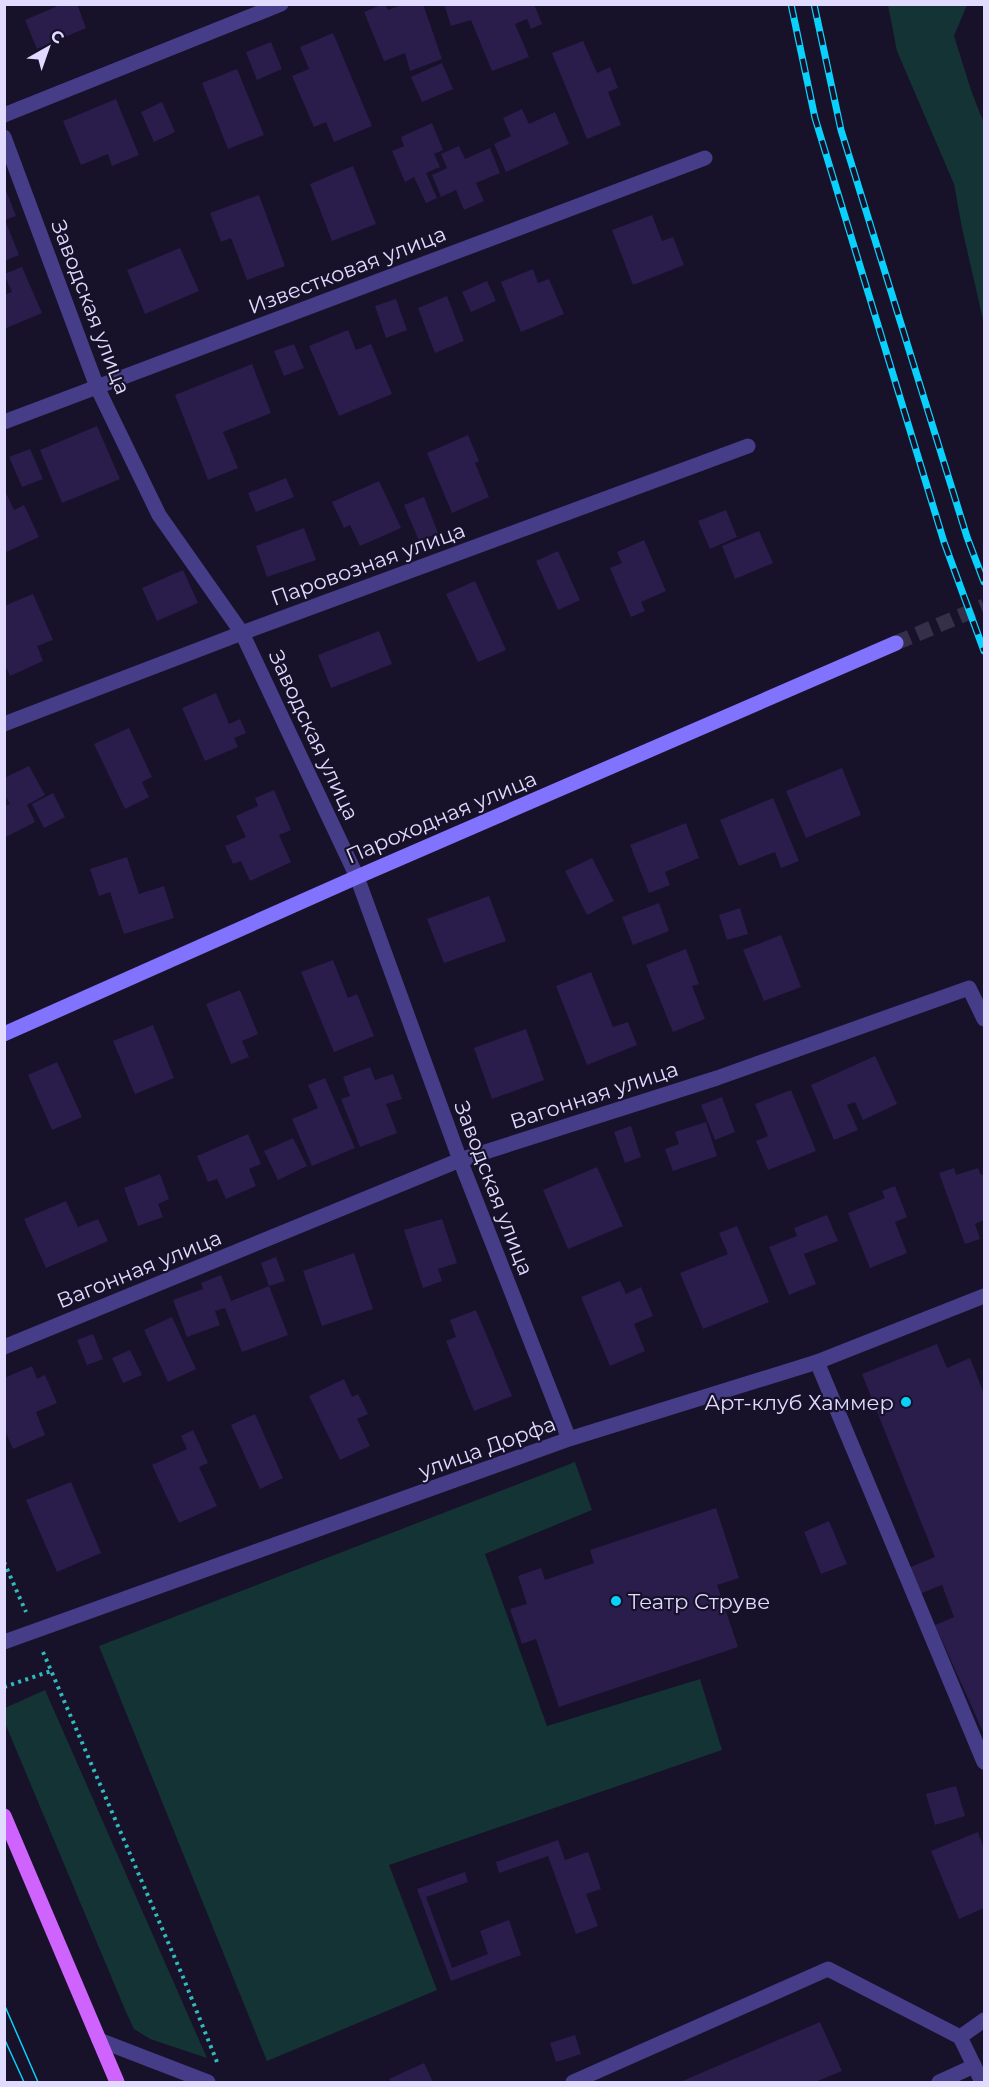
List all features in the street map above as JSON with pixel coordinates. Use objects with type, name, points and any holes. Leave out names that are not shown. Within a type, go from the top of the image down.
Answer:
[{"type":"main road","name":"Пароходная улица","points":[[4,1034],[357,877],[896,643]]},
{"type":"main road","points":[[4,1816],[117,2082]]},
{"type":"street","points":[[4,115],[282,4]]},
{"type":"street","name":"Заводская улица","points":[[4,137],[97,387],[159,515],[243,633],[357,877],[460,1160],[569,1439]]},
{"type":"street","name":"Известковая улица","points":[[4,422],[705,158]]},
{"type":"street","name":"Паровозная улица","points":[[4,724],[748,446]]},
{"type":"street","name":"Вагонная улица","points":[[4,1347],[460,1160],[717,1078],[969,988],[984,1019]]},
{"type":"street","name":"улица Дорфа","points":[[4,1642],[569,1439],[817,1362],[984,1296]]},
{"type":"street","points":[[817,1362],[984,1762]]},
{"type":"street","points":[[573,2082],[828,1969],[960,2037],[982,2082]]},
{"type":"street","points":[[960,2037],[984,2020]]},
{"type":"street","points":[[99,2040],[208,2082]]},
{"type":"street","points":[[939,2082],[974,2066]]},
{"type":"path","points":[[4,1562],[183,1977],[221,2072]]},
{"type":"path","points":[[4,1687],[51,1671]]},
{"type":"green space","points":[[888,5],[967,5],[954,36],[984,124],[984,324],[954,184],[897,51]]},
{"type":"green space","points":[[575,1462],[592,1510],[485,1554],[547,1726],[700,1679],[722,1750],[389,1865],[437,1990],[267,2061],[99,1646]]},
{"type":"green space","points":[[45,1690],[207,2058],[150,2039],[134,2029],[126,2012],[5,1723],[5,1708]]},
{"type":"building","points":[[62,4],[77,4],[86,28],[37,49],[25,20]]},
{"type":"building","points":[[383,4],[388,10],[404,4],[423,4],[442,59],[410,71],[405,53],[384,61],[364,12]]},
{"type":"building","points":[[444,4],[534,4],[542,24],[531,29],[527,19],[515,24],[529,57],[492,71],[471,20],[451,26]]},
{"type":"building","points":[[333,33],[372,126],[334,142],[326,122],[314,127],[292,76],[309,69],[300,47]]},
{"type":"building","points":[[583,41],[597,73],[610,67],[618,88],[608,92],[621,125],[587,139],[552,53]]},
{"type":"building","points":[[271,42],[282,69],[257,80],[246,52]]},
{"type":"building","points":[[442,63],[453,89],[422,102],[411,77]]},
{"type":"building","points":[[237,69],[264,135],[228,149],[202,83]]},
{"type":"building","points":[[116,99],[139,155],[112,166],[108,154],[81,165],[63,121]]},
{"type":"building","points":[[162,102],[175,132],[154,142],[141,112]]},
{"type":"building","points":[[522,109],[529,124],[555,112],[569,144],[506,172],[494,144],[511,136],[503,118]]},
{"type":"building","points":[[432,123],[443,150],[434,154],[440,167],[426,173],[437,198],[426,203],[414,177],[405,182],[392,151],[404,146],[401,137]]},
{"type":"building","points":[[459,146],[465,159],[490,148],[500,173],[476,183],[484,201],[464,210],[456,190],[441,197],[432,175],[447,168],[441,154]]},
{"type":"building","points":[[353,166],[376,224],[332,241],[310,184]]},
{"type":"building","points":[[5,188],[16,216],[5,220],[19,255],[4,261]]},
{"type":"building","points":[[259,195],[285,266],[247,280],[231,238],[221,242],[210,213]]},
{"type":"building","points":[[652,215],[662,241],[673,237],[684,265],[633,285],[612,230]]},
{"type":"building","points":[[180,248],[199,291],[145,314],[127,270]]},
{"type":"building","points":[[22,267],[42,313],[4,329],[4,295],[12,292],[4,274]]},
{"type":"building","points":[[533,269],[538,283],[549,279],[564,314],[521,332],[501,282]]},
{"type":"building","points":[[487,281],[496,301],[471,312],[462,292]]},
{"type":"building","points":[[447,296],[464,341],[435,353],[418,308]]},
{"type":"building","points":[[396,299],[407,330],[386,338],[375,306]]},
{"type":"building","points":[[348,330],[356,350],[371,344],[392,394],[339,416],[309,346]]},
{"type":"building","points":[[294,344],[304,368],[284,376],[274,351]]},
{"type":"building","points":[[252,364],[271,413],[223,432],[238,468],[208,480],[175,395]]},
{"type":"building","points":[[97,426],[120,479],[62,503],[40,450]]},
{"type":"building","points":[[468,435],[479,461],[475,463],[489,497],[452,513],[427,453]]},
{"type":"building","points":[[30,449],[43,479],[22,487],[9,457]]},
{"type":"building","points":[[286,478],[294,497],[256,512],[248,493]]},
{"type":"building","points":[[379,481],[401,528],[360,546],[350,525],[344,528],[332,502]]},
{"type":"building","points":[[4,489],[14,510],[24,505],[39,537],[4,553]]},
{"type":"building","points":[[424,497],[438,533],[419,541],[404,505]]},
{"type":"building","points":[[726,510],[737,537],[710,549],[698,521]]},
{"type":"building","points":[[304,528],[316,560],[267,577],[256,546]]},
{"type":"building","points":[[759,531],[773,563],[735,579],[722,546]]},
{"type":"building","points":[[644,540],[666,591],[641,602],[645,611],[631,617],[610,568],[622,563],[617,552]]},
{"type":"building","points":[[558,551],[580,600],[558,610],[536,561]]},
{"type":"building","points":[[183,570],[198,603],[157,621],[142,588]]},
{"type":"building","points":[[475,581],[506,650],[478,662],[446,594]]},
{"type":"building","points":[[33,594],[53,640],[37,646],[43,661],[10,676],[4,663],[4,606]]},
{"type":"building","points":[[379,631],[392,664],[331,688],[318,655]]},
{"type":"building","points":[[216,693],[229,724],[240,719],[246,733],[234,738],[238,747],[205,761],[182,708]]},
{"type":"building","points":[[129,728],[152,777],[142,782],[149,797],[125,809],[94,744]]},
{"type":"building","points":[[29,766],[45,795],[27,805],[35,822],[4,838],[4,806],[10,804],[4,794],[4,778]]},
{"type":"building","points":[[842,768],[861,815],[806,838],[786,791]]},
{"type":"building","points":[[274,790],[291,830],[279,835],[291,862],[250,881],[241,861],[233,864],[225,846],[246,837],[236,816],[258,806],[255,798]]},
{"type":"building","points":[[53,793],[65,817],[44,828],[32,804]]},
{"type":"building","points":[[773,798],[799,861],[781,868],[775,852],[739,866],[720,820]]},
{"type":"building","points":[[686,823],[699,858],[665,872],[670,885],[649,893],[630,845]]},
{"type":"building","points":[[127,857],[139,894],[164,886],[174,918],[124,934],[110,892],[99,896],[90,869]]},
{"type":"building","points":[[592,858],[614,901],[587,915],[565,871]]},
{"type":"building","points":[[489,896],[506,941],[444,963],[427,919]]},
{"type":"building","points":[[659,903],[669,931],[633,945],[622,917]]},
{"type":"building","points":[[740,908],[748,934],[727,940],[719,915]]},
{"type":"building","points":[[781,935],[801,987],[764,1001],[743,950]]},
{"type":"building","points":[[686,949],[699,984],[692,986],[705,1019],[673,1032],[646,965]]},
{"type":"building","points":[[333,960],[348,998],[357,994],[374,1036],[334,1052],[301,972]]},
{"type":"building","points":[[591,972],[613,1027],[628,1022],[637,1045],[587,1065],[556,986]]},
{"type":"building","points":[[240,990],[258,1034],[242,1041],[249,1057],[231,1064],[206,1004]]},
{"type":"building","points":[[153,1025],[174,1078],[135,1094],[113,1041]]},
{"type":"building","points":[[526,1029],[544,1080],[492,1099],[474,1048]]},
{"type":"building","points":[[875,1056],[897,1104],[863,1120],[855,1102],[847,1105],[858,1130],[834,1140],[811,1085]]},
{"type":"building","points":[[57,1062],[82,1117],[52,1130],[28,1075]]},
{"type":"building","points":[[370,1067],[375,1080],[393,1074],[402,1099],[386,1104],[397,1133],[360,1147],[341,1099],[350,1096],[343,1077]]},
{"type":"building","points":[[325,1078],[355,1148],[312,1166],[292,1119],[318,1108],[308,1085]]},
{"type":"building","points":[[791,1090],[816,1151],[768,1170],[756,1141],[768,1136],[755,1104]]},
{"type":"building","points":[[722,1097],[735,1132],[715,1140],[701,1105]]},
{"type":"building","points":[[706,1122],[717,1156],[673,1171],[665,1149],[679,1144],[675,1132]]},
{"type":"building","points":[[631,1126],[641,1157],[625,1163],[614,1132]]},
{"type":"building","points":[[248,1134],[261,1164],[249,1169],[256,1186],[226,1199],[217,1179],[208,1182],[197,1156]]},
{"type":"building","points":[[293,1138],[307,1166],[278,1180],[264,1151]]},
{"type":"building","points":[[597,1167],[623,1226],[568,1249],[543,1190]]},
{"type":"building","points":[[954,1168],[956,1175],[978,1168],[981,1175],[984,1174],[984,1220],[975,1224],[980,1239],[965,1244],[939,1173]]},
{"type":"building","points":[[160,1174],[169,1199],[158,1204],[163,1217],[138,1226],[124,1188]]},
{"type":"building","points":[[895,1186],[907,1217],[895,1222],[907,1253],[870,1268],[848,1213],[885,1198],[882,1191]]},
{"type":"building","points":[[66,1201],[78,1227],[98,1219],[108,1241],[46,1268],[24,1219]]},
{"type":"building","points":[[827,1215],[838,1241],[804,1254],[816,1284],[789,1295],[769,1247],[797,1236],[794,1228]]},
{"type":"building","points":[[442,1219],[457,1263],[438,1269],[442,1281],[423,1288],[404,1230]]},
{"type":"building","points":[[737,1226],[769,1302],[703,1329],[680,1273],[728,1254],[719,1233]]},
{"type":"building","points":[[354,1253],[373,1309],[322,1326],[303,1271]]},
{"type":"building","points":[[276,1257],[285,1281],[269,1286],[261,1263]]},
{"type":"building","points":[[221,1275],[231,1301],[269,1286],[288,1335],[242,1352],[225,1308],[215,1311],[220,1325],[187,1337],[173,1300],[203,1289],[201,1283]]},
{"type":"building","points":[[620,1281],[626,1294],[641,1287],[653,1316],[634,1324],[645,1351],[610,1366],[581,1297]]},
{"type":"building","points":[[476,1310],[512,1396],[474,1411],[446,1341],[456,1337],[450,1320]]},
{"type":"building","points":[[172,1317],[196,1369],[168,1382],[144,1330]]},
{"type":"building","points":[[93,1334],[103,1359],[87,1365],[77,1340]]},
{"type":"building","points":[[937,1344],[947,1368],[970,1358],[984,1394],[984,1734],[935,1625],[954,1617],[942,1585],[919,1594],[908,1568],[935,1557],[862,1374]]},
{"type":"building","points":[[130,1350],[142,1375],[123,1383],[112,1358]]},
{"type":"building","points":[[32,1366],[37,1379],[45,1375],[57,1403],[36,1412],[45,1435],[13,1449],[4,1429],[4,1378]]},
{"type":"building","points":[[344,1379],[352,1397],[358,1394],[368,1414],[357,1419],[370,1446],[340,1460],[309,1396]]},
{"type":"building","points":[[255,1414],[283,1478],[260,1489],[231,1425]]},
{"type":"building","points":[[193,1430],[208,1463],[199,1467],[217,1506],[179,1523],[152,1465],[187,1449],[181,1436]]},
{"type":"building","points":[[71,1482],[101,1553],[57,1572],[26,1500]]},
{"type":"building","points":[[716,1508],[739,1578],[717,1585],[738,1647],[559,1707],[536,1639],[522,1644],[510,1609],[527,1604],[518,1576],[541,1568],[545,1580],[594,1563],[590,1550]]},
{"type":"building","points":[[829,1521],[847,1564],[821,1574],[804,1532]]},
{"type":"building","points":[[956,1786],[965,1816],[935,1825],[926,1794]]},
{"type":"building","points":[[978,1832],[984,1849],[984,1908],[959,1919],[931,1851]]},
{"type":"building","points":[[558,1840],[565,1860],[588,1852],[601,1889],[586,1894],[598,1926],[576,1934],[548,1856],[499,1873],[496,1862]]},
{"type":"building","points":[[465,1872],[468,1882],[426,1897],[452,1968],[488,1954],[480,1931],[509,1920],[521,1955],[451,1981],[417,1889]]},
{"type":"building","points":[[820,2022],[842,2071],[815,2082],[680,2082]]},
{"type":"building","points":[[575,2035],[581,2054],[556,2062],[550,2043]]},
{"type":"building","points":[[424,2063],[433,2082],[391,2082],[389,2079]]},
{"type":"tunnel","points":[[896,643],[984,606]]},
{"type":"tram line","points":[[4,2004],[38,2082]]},
{"type":"tram line","points":[[4,2038],[24,2082]]},
{"type":"railway","points":[[791,4],[815,118],[944,542],[984,651]]},
{"type":"railway","points":[[814,4],[841,130],[967,537],[984,582]]},
{"type":"place","name":"Арт-клуб Хаммер","points":[[906,1402]]},
{"type":"place","name":"Театр Струве","points":[[616,1601]]}]
